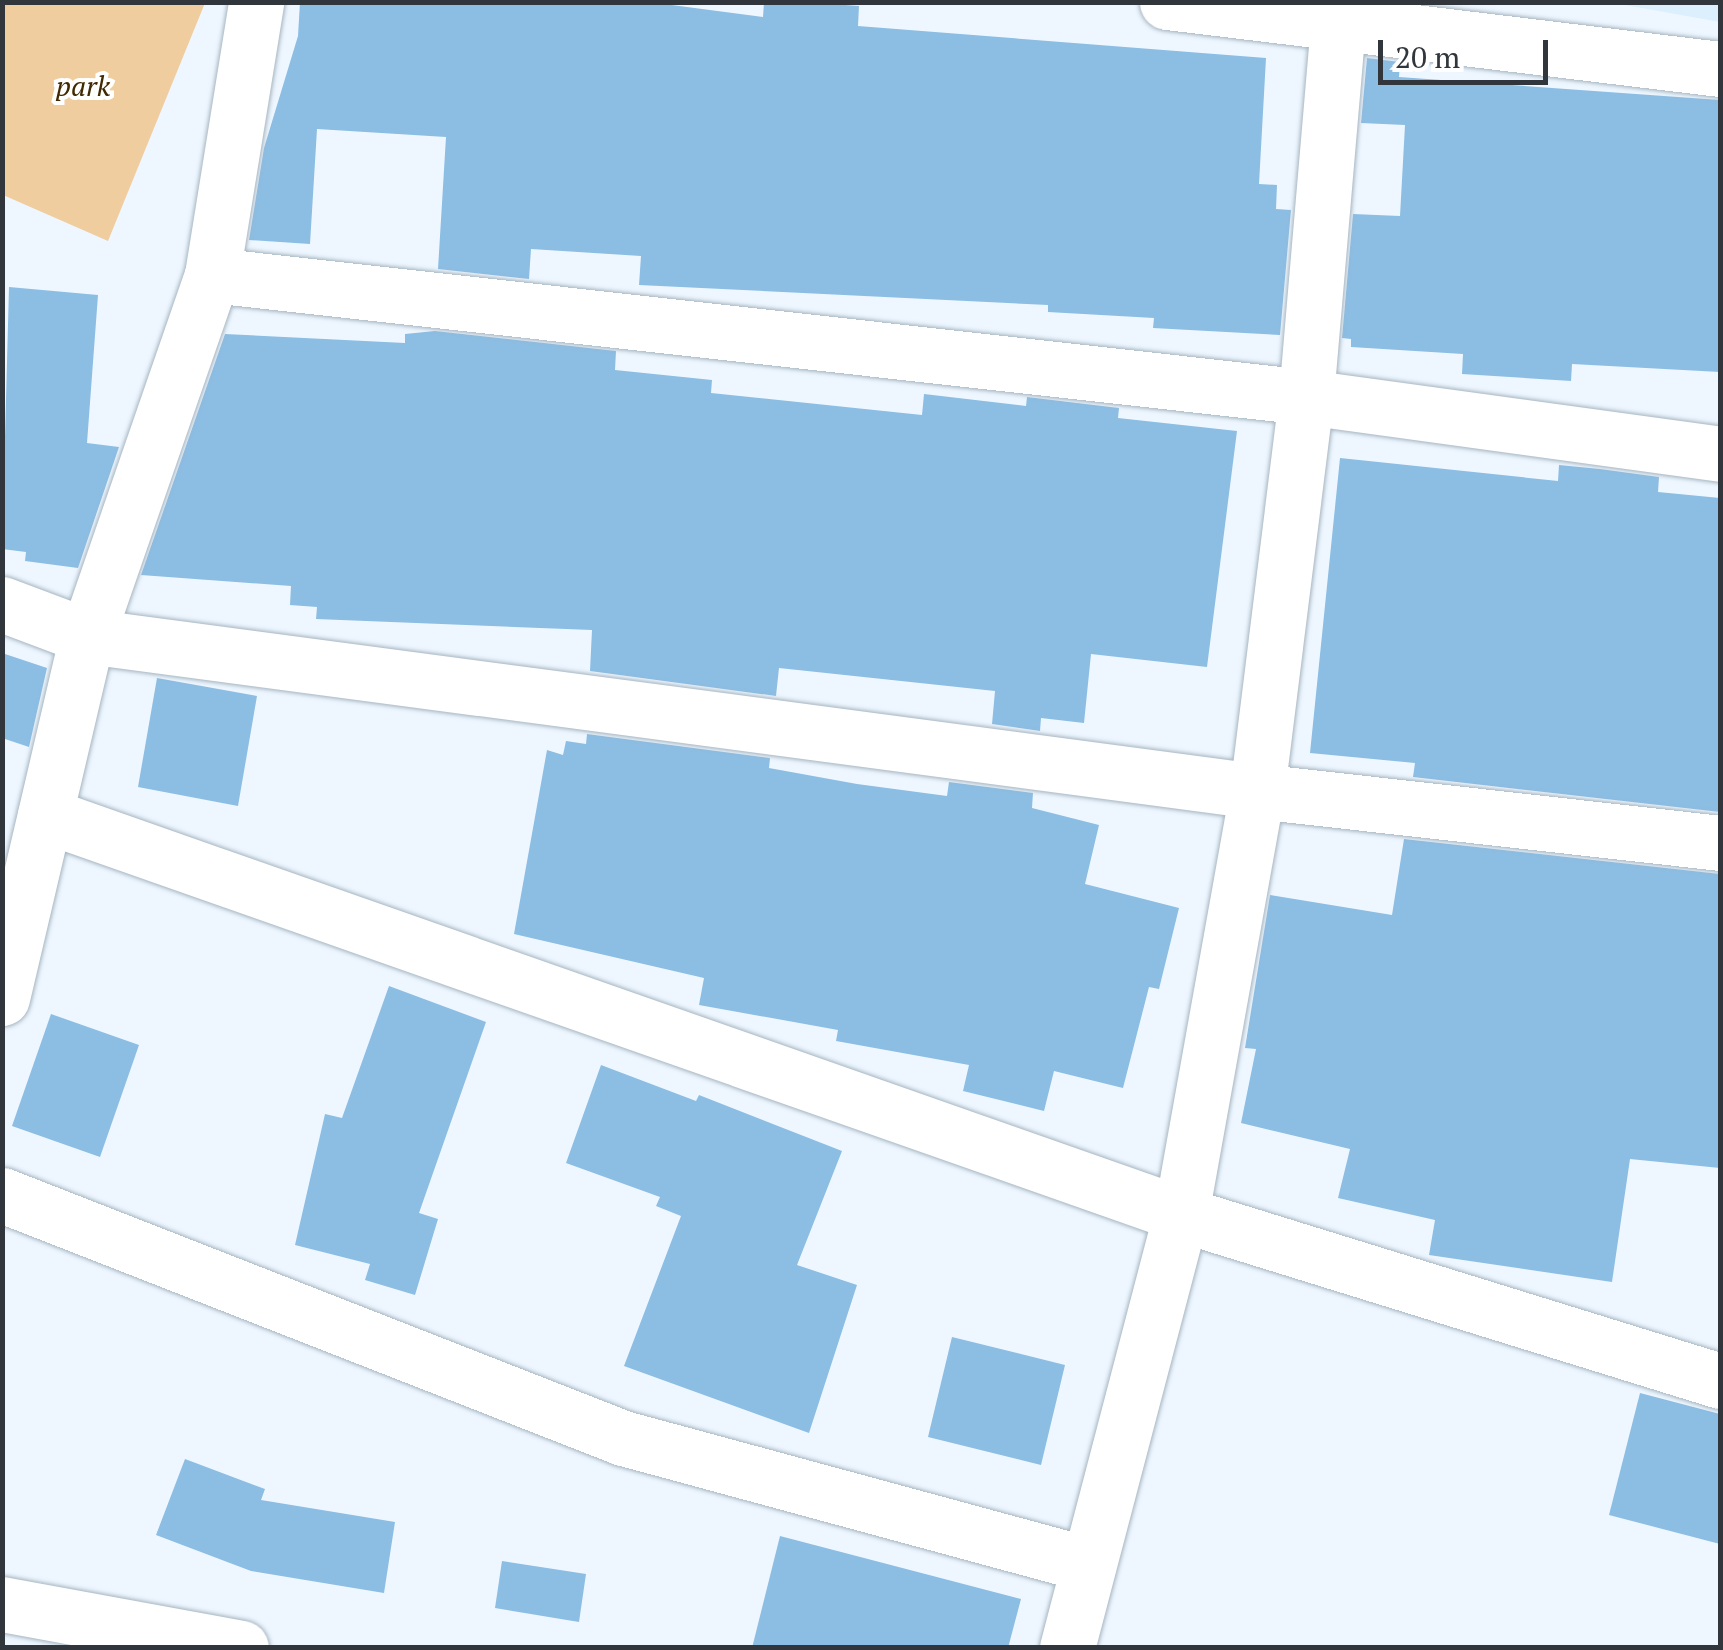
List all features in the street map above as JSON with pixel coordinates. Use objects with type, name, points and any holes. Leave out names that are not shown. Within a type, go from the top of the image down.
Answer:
[{"type":"street","points":[[2,998],[86,636],[212,274],[256,2]]},
{"type":"street","points":[[1167,2],[1720,70]]},
{"type":"street","points":[[1067,1648],[1182,1214],[1257,791],[1306,397],[1338,26]]},
{"type":"street","points":[[212,274],[1306,397],[1720,454]]},
{"type":"street","points":[[2,604],[86,636],[1257,791],[1720,843]]},
{"type":"street","points":[[45,816],[1182,1214],[1720,1381]]},
{"type":"street","points":[[2,1195],[623,1438],[1087,1564]]},
{"type":"street","points":[[2,1604],[241,1648]]},
{"type":"shaded area","points":[[1614,3],[1720,3],[1720,22]]},
{"type":"green space","name":"park","points":[[3,2],[205,3],[108,241],[3,195]]},
{"type":"building","points":[[300,2],[649,2],[763,17],[764,2],[804,2],[859,6],[858,26],[1266,58],[1259,184],[1277,185],[1276,209],[1291,210],[1280,335],[1153,328],[1154,318],[1048,312],[1048,305],[639,285],[641,256],[531,249],[529,279],[438,269],[446,137],[317,129],[310,244],[249,240],[264,148],[298,36]]},
{"type":"building","points":[[1367,58],[1400,62],[1399,77],[1720,100],[1720,372],[1572,364],[1571,381],[1462,374],[1463,354],[1351,347],[1351,339],[1342,338],[1353,214],[1400,216],[1405,125],[1361,123]]},
{"type":"building","points":[[9,287],[98,295],[87,443],[119,447],[78,568],[25,561],[26,552],[2,549]]},
{"type":"building","points":[[435,331],[616,351],[615,370],[712,380],[711,393],[922,415],[924,394],[1026,406],[1027,397],[1119,408],[1118,418],[1237,431],[1207,667],[1091,654],[1084,723],[1041,718],[1040,731],[992,724],[995,691],[779,668],[776,696],[590,671],[592,630],[316,619],[317,607],[290,605],[291,586],[141,575],[225,334],[405,343],[405,334]]},
{"type":"building","points":[[1340,458],[1558,481],[1559,465],[1600,469],[1659,477],[1658,492],[1720,498],[1720,812],[1413,777],[1415,763],[1310,753]]},
{"type":"building","points":[[2,653],[47,668],[29,747],[2,738]]},
{"type":"building","points":[[157,678],[257,696],[238,806],[138,787]]},
{"type":"building","points":[[587,734],[770,758],[769,768],[947,796],[949,782],[1033,793],[1032,808],[1099,825],[1085,884],[1179,908],[1159,989],[1149,987],[1123,1088],[1054,1071],[1044,1111],[963,1091],[969,1065],[836,1041],[838,1030],[699,1005],[704,978],[514,934],[547,750],[563,755],[566,741],[586,744]]},
{"type":"building","points":[[1404,839],[1720,874],[1720,1168],[1630,1159],[1612,1282],[1429,1255],[1435,1220],[1338,1198],[1350,1149],[1241,1123],[1256,1049],[1245,1048],[1270,895],[1392,915]]},
{"type":"building","points":[[389,986],[486,1022],[419,1213],[438,1219],[415,1295],[365,1280],[370,1264],[295,1245],[325,1114],[342,1118]]},
{"type":"building","points":[[51,1014],[139,1045],[100,1157],[12,1126]]},
{"type":"building","points":[[601,1065],[696,1101],[699,1095],[842,1151],[797,1265],[857,1285],[809,1433],[624,1366],[681,1216],[656,1206],[660,1197],[566,1163]]},
{"type":"building","points":[[952,1337],[1065,1365],[1041,1465],[928,1437]]},
{"type":"building","points":[[1640,1393],[1720,1414],[1720,1544],[1609,1515]]},
{"type":"building","points":[[185,1459],[265,1489],[261,1500],[395,1522],[384,1593],[251,1571],[156,1535]]},
{"type":"building","points":[[780,1536],[1021,1599],[1008,1648],[752,1648]]},
{"type":"building","points":[[502,1561],[586,1574],[579,1622],[495,1608]]}]
